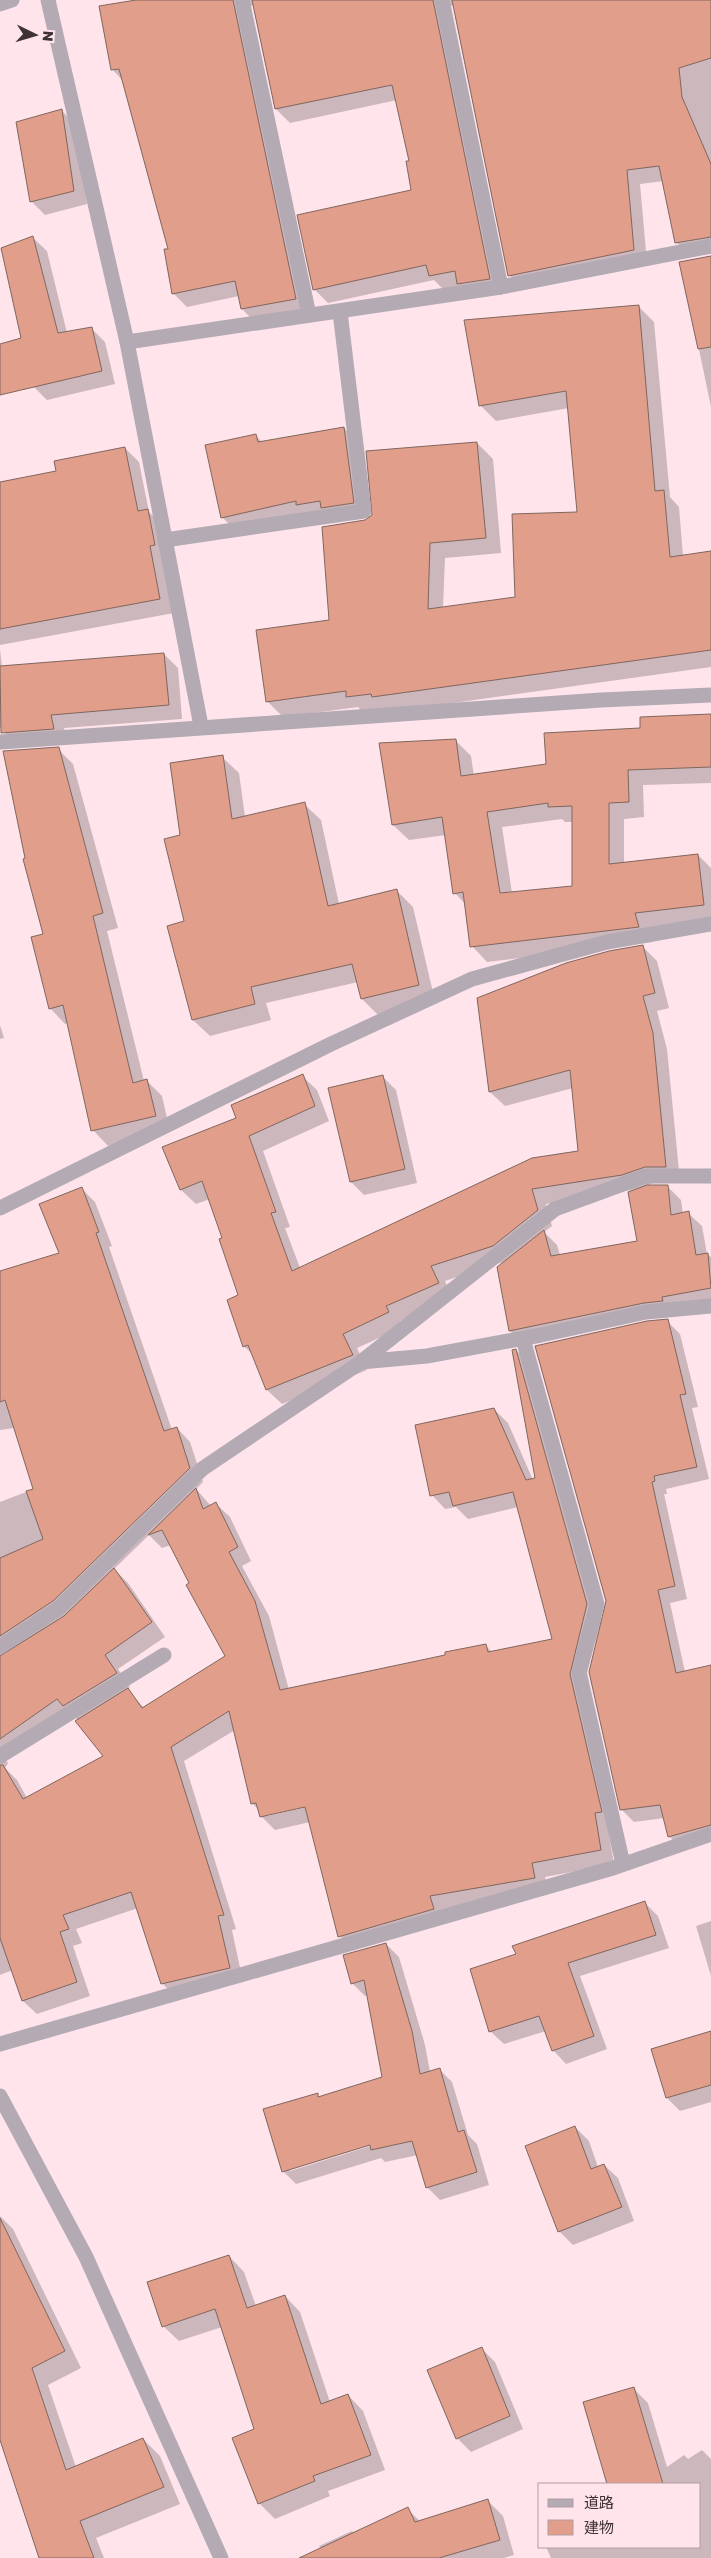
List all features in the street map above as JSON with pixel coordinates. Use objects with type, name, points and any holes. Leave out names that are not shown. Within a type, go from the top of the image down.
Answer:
[{"type":"street","points":[[0,4],[12,0]]},
{"type":"street","points":[[48,0],[127,342],[200,726]]},
{"type":"street","points":[[242,0],[309,315]]},
{"type":"street","points":[[442,0],[501,287]]},
{"type":"street","points":[[127,342],[501,287],[711,246]]},
{"type":"street","points":[[165,540],[364,511],[340,312]]},
{"type":"street","points":[[0,742],[200,726],[601,700],[711,695]]},
{"type":"street","points":[[0,1208],[331,1044],[472,979],[606,942],[711,924]]},
{"type":"street","points":[[0,1647],[59,1608],[202,1469],[361,1362],[555,1209],[646,1176],[711,1176]]},
{"type":"street","points":[[361,1362],[427,1356],[523,1339],[646,1312],[711,1306]]},
{"type":"street","points":[[523,1339],[597,1604],[578,1672],[623,1864]]},
{"type":"street","points":[[0,1756],[164,1655]]},
{"type":"street","points":[[0,2044],[623,1864],[711,1834]]},
{"type":"street","points":[[0,2096],[86,2257],[221,2558]]},
{"type":"building","points":[[136,0],[233,0],[296,299],[241,309],[235,281],[172,294],[164,249],[168,249],[119,69],[111,70],[99,6]]},
{"type":"building","points":[[252,0],[433,0],[490,279],[457,284],[455,271],[429,276],[426,265],[313,290],[297,215],[411,190],[406,161],[409,161],[392,85],[275,109]]},
{"type":"building","points":[[452,0],[711,0],[711,58],[679,68],[682,97],[711,164],[711,237],[675,243],[659,166],[627,170],[634,250],[508,276]]},
{"type":"building","points":[[62,109],[74,191],[30,202],[16,122]]},
{"type":"building","points":[[33,236],[58,333],[92,327],[102,371],[0,395],[0,344],[21,338],[1,248]]},
{"type":"building","points":[[711,256],[711,347],[698,349],[679,262]]},
{"type":"building","points":[[639,305],[655,491],[664,490],[670,557],[711,551],[711,650],[372,697],[371,694],[346,697],[346,691],[266,702],[256,630],[329,620],[322,527],[365,520],[372,515],[366,451],[477,442],[486,538],[430,543],[428,609],[515,597],[512,514],[577,512],[566,391],[479,406],[464,320]]},
{"type":"building","points":[[344,427],[354,503],[321,508],[320,501],[296,505],[296,501],[221,518],[205,445],[256,434],[258,442]]},
{"type":"building","points":[[125,447],[138,511],[148,509],[155,545],[150,546],[160,599],[0,629],[0,482],[56,471],[54,461]]},
{"type":"building","points":[[164,653],[169,705],[51,715],[54,729],[1,733],[0,666]]},
{"type":"building","points":[[711,714],[711,767],[628,770],[629,802],[609,803],[609,864],[698,854],[704,905],[635,913],[639,927],[470,947],[463,892],[453,894],[442,817],[392,825],[379,743],[456,739],[461,776],[546,764],[544,733],[640,728],[640,717]],"holes":[[[548,803],[548,807],[572,806],[572,886],[500,893],[487,812]]]},
{"type":"building","points":[[59,747],[103,913],[93,916],[133,1083],[147,1079],[156,1116],[91,1131],[63,1005],[49,1009],[31,937],[43,934],[23,859],[25,858],[3,751]]},
{"type":"building","points":[[223,755],[232,819],[305,802],[328,906],[397,889],[419,985],[361,999],[352,964],[251,987],[255,1004],[192,1020],[167,926],[184,921],[164,839],[180,835],[170,763]]},
{"type":"building","points":[[643,945],[655,993],[643,996],[653,1033],[666,1167],[645,1167],[622,1175],[532,1189],[538,1210],[493,1246],[431,1266],[439,1283],[386,1306],[389,1312],[343,1334],[353,1355],[266,1390],[248,1345],[243,1347],[227,1300],[238,1295],[219,1239],[222,1238],[202,1181],[180,1190],[162,1147],[236,1118],[231,1105],[303,1074],[315,1106],[249,1136],[276,1212],[271,1213],[292,1271],[532,1158],[578,1151],[570,1070],[489,1092],[477,998],[566,963],[609,951]]},
{"type":"building","points":[[383,1075],[405,1169],[350,1182],[328,1088]]},
{"type":"building","points":[[647,1185],[668,1185],[671,1215],[689,1211],[696,1255],[708,1253],[711,1288],[662,1297],[663,1301],[644,1303],[509,1331],[497,1267],[544,1230],[551,1256],[637,1241],[628,1192]]},
{"type":"building","points":[[82,1187],[99,1232],[96,1233],[164,1431],[177,1427],[190,1468],[53,1601],[0,1636],[0,1558],[43,1539],[26,1491],[33,1489],[5,1400],[0,1402],[0,1271],[59,1253],[39,1204]]},
{"type":"building","points":[[668,1319],[686,1394],[680,1395],[697,1467],[654,1476],[655,1481],[652,1482],[675,1586],[658,1590],[676,1673],[711,1665],[711,1825],[668,1837],[660,1805],[620,1810],[589,1672],[606,1601],[535,1346],[647,1321]]},
{"type":"building","points":[[516,1349],[587,1604],[570,1674],[602,1812],[595,1813],[601,1850],[532,1863],[535,1878],[430,1896],[434,1909],[338,1937],[305,1807],[260,1817],[256,1803],[251,1804],[229,1711],[171,1747],[224,1915],[218,1916],[230,1968],[161,1984],[131,1892],[63,1915],[69,1929],[60,1932],[77,1982],[22,2001],[0,1938],[0,1765],[3,1765],[23,1799],[103,1756],[75,1721],[128,1688],[142,1708],[225,1656],[186,1585],[189,1583],[162,1530],[148,1535],[196,1488],[203,1509],[216,1502],[238,1547],[229,1552],[255,1601],[280,1690],[445,1655],[445,1652],[486,1644],[488,1652],[552,1639],[513,1492],[453,1506],[449,1492],[430,1496],[415,1425],[494,1408],[526,1480],[535,1478],[512,1350]]},
{"type":"building","points":[[114,1568],[152,1622],[105,1655],[117,1673],[63,1706],[57,1699],[0,1739],[0,1656],[64,1616]]},
{"type":"building","points":[[645,1901],[656,1935],[568,1963],[594,2036],[552,2051],[539,2016],[489,2032],[470,1969],[516,1954],[512,1946]]},
{"type":"building","points":[[386,1943],[412,2031],[420,2074],[440,2068],[458,2132],[464,2130],[477,2172],[426,2188],[412,2141],[371,2150],[370,2145],[282,2172],[263,2109],[318,2093],[318,2097],[382,2077],[364,1980],[351,1984],[343,1955]]},
{"type":"building","points":[[711,2031],[711,2085],[666,2098],[651,2049]]},
{"type":"building","points":[[575,2126],[591,2169],[604,2164],[622,2207],[558,2232],[525,2146]]},
{"type":"building","points":[[0,2218],[65,2351],[32,2368],[66,2470],[143,2438],[164,2487],[80,2521],[94,2558],[39,2558],[0,2440]]},
{"type":"building","points":[[229,2255],[247,2308],[285,2295],[321,2404],[348,2394],[371,2455],[313,2476],[315,2481],[258,2504],[232,2438],[254,2429],[215,2309],[162,2327],[147,2282]]},
{"type":"building","points":[[482,2347],[510,2416],[456,2439],[427,2370]]},
{"type":"building","points":[[634,2387],[663,2483],[607,2483],[583,2402]]},
{"type":"building","points":[[488,2499],[500,2540],[439,2558],[299,2558],[408,2507],[415,2522]]}]
